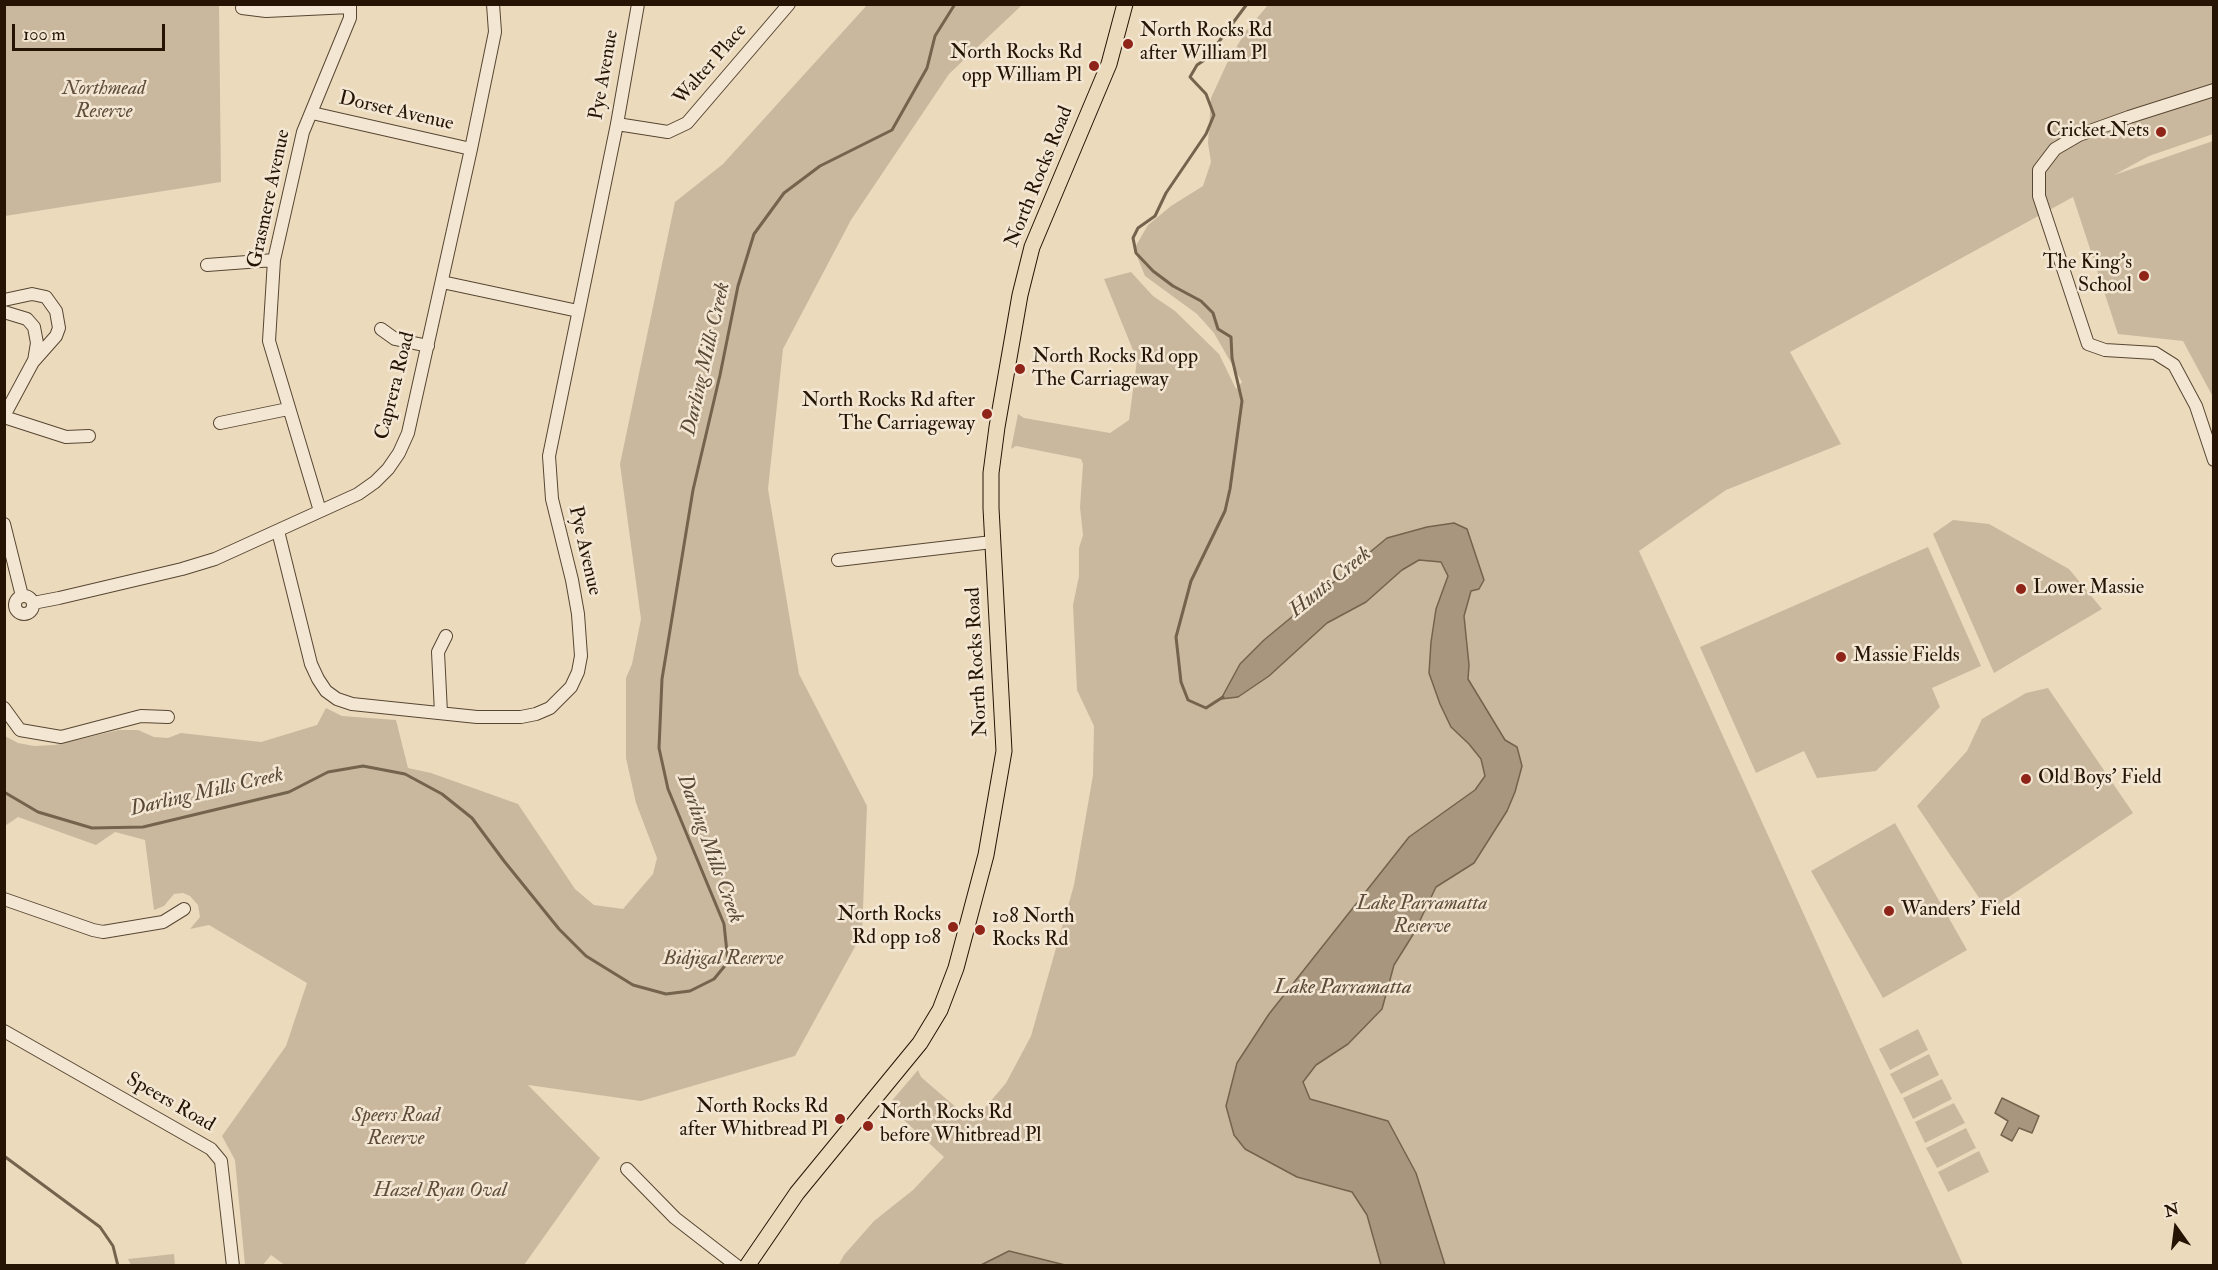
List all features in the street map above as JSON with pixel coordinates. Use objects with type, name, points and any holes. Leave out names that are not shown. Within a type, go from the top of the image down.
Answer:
[{"type":"main road","name":"North Rocks Road","points":[[747,1266],[797,1193],[914,1052],[940,1010],[956,968],[986,855],[1004,751],[992,542],[991,473],[997,427],[1025,273],[1039,228],[1109,64],[1125,4]]},
{"type":"street","name":"Caprera Road","points":[[19,604],[182,569],[215,559],[358,494],[375,482],[399,453],[408,434],[471,149],[495,32],[493,4]]},
{"type":"street","name":"Pye Avenue","points":[[278,531],[311,664],[326,691],[337,699],[352,704],[477,717],[521,717],[550,708],[571,687],[578,672],[580,656],[579,614],[552,500],[549,456],[617,124],[638,4]]},
{"type":"street","name":"Walter Place","points":[[617,124],[668,132],[687,123],[789,4]]},
{"type":"street","points":[[242,8],[266,11],[350,6]]},
{"type":"street","name":"Grasmere Avenue","points":[[320,511],[269,341],[274,260],[303,132],[350,18],[350,6]]},
{"type":"street","points":[[2214,90],[2079,135],[2055,149],[2039,170],[2039,196],[2088,344],[2105,350],[2155,353],[2174,365],[2196,406],[2214,460]]},
{"type":"street","name":"Dorset Avenue","points":[[312,113],[471,149]]},
{"type":"street","points":[[207,265],[274,260]]},
{"type":"street","points":[[442,282],[579,311]]},
{"type":"street","points":[[4,300],[25,294],[40,294],[46,297],[56,311],[59,328],[56,336],[33,362],[4,417],[66,437],[89,436]]},
{"type":"street","points":[[4,312],[27,319],[34,327],[37,343],[33,362]]},
{"type":"street","points":[[381,329],[395,339],[428,345]]},
{"type":"street","points":[[220,423],[288,408]]},
{"type":"street","points":[[4,524],[19,604]]},
{"type":"street","points":[[838,560],[992,542]]},
{"type":"street","points":[[441,713],[438,652],[446,636]]},
{"type":"street","points":[[4,708],[20,730],[61,737],[141,716],[168,717]]},
{"type":"street","points":[[4,899],[103,932],[163,922],[184,909]]},
{"type":"street","name":"Speers Road","points":[[4,1031],[211,1149],[221,1161],[232,1266]]},
{"type":"street","points":[[627,1169],[675,1218],[738,1266]]},
{"type":"green space","name":"Northmead Reserve","points":[[5,4],[219,5],[221,182],[5,216]]},
{"type":"green space","name":"Bidjigal Reserve","points":[[867,5],[1022,5],[949,74],[851,220],[783,349],[768,489],[799,674],[867,806],[862,934],[795,1056],[641,1101],[528,1085],[600,1158],[524,1265],[286,1266],[271,1255],[263,1265],[245,1265],[235,1160],[222,1136],[286,1046],[307,983],[209,925],[190,929],[200,917],[198,905],[190,896],[183,893],[174,894],[164,906],[154,910],[145,840],[115,832],[96,845],[18,817],[5,826],[5,736],[18,743],[34,746],[55,745],[119,730],[138,730],[154,737],[168,738],[181,733],[261,742],[317,725],[326,708],[342,716],[396,720],[408,768],[431,773],[518,804],[575,889],[594,905],[623,909],[653,874],[657,858],[636,803],[626,758],[626,678],[632,664],[641,619],[620,464],[675,202],[723,164]]},
{"type":"green space","name":"Lake Parramatta Reserve","points":[[1268,5],[2213,5],[2213,134],[2149,156],[2114,175],[2213,141],[2213,397],[2183,341],[2118,334],[2073,197],[1790,352],[1841,444],[1726,490],[1639,551],[1963,1265],[838,1266],[844,1255],[874,1221],[913,1190],[944,1157],[894,1111],[884,1110],[918,1070],[921,1077],[973,1122],[1006,1083],[1031,1036],[1074,885],[1093,775],[1094,726],[1077,690],[1073,605],[1079,576],[1079,548],[1083,535],[1080,507],[1083,464],[1081,459],[1016,446],[1011,449],[1018,414],[1024,418],[1110,433],[1129,420],[1137,360],[1104,279],[1131,272],[1153,296],[1175,311],[1219,354],[1236,389],[1242,382],[1214,333],[1197,314],[1145,276],[1134,249],[1148,225],[1171,206],[1203,186],[1211,162],[1208,143],[1211,98],[1228,61],[1246,31]]},
{"type":"green space","name":"Lower Massie","points":[[1953,520],[1989,524],[2069,569],[2102,609],[1994,673],[1933,534]]},
{"type":"green space","name":"Massie Fields","points":[[1928,547],[1981,666],[1932,688],[1940,707],[1876,771],[1817,778],[1804,751],[1756,773],[1700,647]]},
{"type":"green space","name":"Old Boys' Field","points":[[2048,688],[2133,813],[1988,911],[1917,806],[1967,751],[1982,719],[2026,693]]},
{"type":"green space","name":"Wanders' Field","points":[[1895,823],[1967,950],[1883,998],[1811,871]]},
{"type":"green space","points":[[1918,1029],[1928,1050],[1890,1070],[1879,1049]]},
{"type":"green space","points":[[1929,1054],[1939,1075],[1901,1094],[1890,1074]]},
{"type":"green space","points":[[1942,1079],[1952,1099],[1913,1119],[1903,1098]]},
{"type":"green space","points":[[1954,1103],[1965,1123],[1925,1143],[1915,1122]]},
{"type":"green space","points":[[1966,1128],[1976,1148],[1937,1168],[1926,1148]]},
{"type":"green space","points":[[1979,1151],[1989,1172],[1948,1192],[1938,1172]]},
{"type":"green space","points":[[174,1254],[175,1265],[131,1265],[128,1259]]},
{"type":"water","name":"Lake Parramatta","points":[[1454,523],[1467,529],[1484,580],[1479,589],[1471,591],[1464,616],[1469,665],[1468,679],[1505,740],[1517,747],[1522,766],[1515,792],[1507,811],[1474,863],[1436,887],[1414,933],[1394,965],[1382,1009],[1348,1044],[1316,1065],[1303,1082],[1310,1099],[1388,1121],[1416,1173],[1445,1265],[1381,1265],[1367,1215],[1352,1192],[1297,1177],[1245,1149],[1234,1135],[1226,1106],[1237,1063],[1269,1014],[1409,837],[1475,790],[1485,776],[1481,759],[1451,727],[1429,673],[1436,609],[1448,576],[1441,562],[1419,560],[1402,570],[1366,602],[1327,623],[1269,676],[1238,697],[1221,699],[1240,664],[1264,640],[1387,538],[1427,527]]},
{"type":"water","points":[[2002,1098],[2039,1116],[2032,1133],[2019,1128],[2012,1141],[2001,1135],[2008,1121],[1995,1113]]},
{"type":"water","points":[[1009,1251],[1065,1265],[981,1265]]},
{"type":"waterway","name":"Darling Mills Creek","points":[[4,792],[38,812],[92,828],[143,827],[289,792],[328,772],[363,766],[405,774],[442,794],[472,818],[559,929],[586,956],[633,985],[666,994],[690,991],[714,979],[728,962],[724,924],[668,789],[659,748],[662,679],[693,490],[738,286],[754,234],[784,193],[820,166],[892,130],[927,68],[935,36],[955,4]]},
{"type":"waterway","name":"Hunts Creek","points":[[1223,697],[1206,708],[1188,700],[1181,682],[1176,637],[1191,581],[1225,511],[1230,489],[1242,401],[1232,358],[1231,337],[1218,329],[1213,313],[1201,301],[1173,286],[1153,271],[1136,253],[1133,238],[1138,228],[1155,216],[1166,193],[1206,134],[1214,115],[1206,94],[1190,77],[1197,65],[1206,59],[1247,4]]},
{"type":"waterway","name":"Darling Mills Creek","points":[[4,1156],[100,1227],[113,1246],[118,1266]]},
{"type":"place","name":"North Rocks Rd after William Pl","points":[[1128,44]]},
{"type":"place","name":"North Rocks Rd opp William Pl","points":[[1094,66]]},
{"type":"place","name":"Cricket Nets","points":[[2161,132]]},
{"type":"place","name":"The King's School","points":[[2144,276]]},
{"type":"place","name":"North Rocks Rd opp The Carriageway","points":[[1020,369]]},
{"type":"place","name":"North Rocks Rd after The Carriageway","points":[[987,414]]},
{"type":"place","name":"Lower Massie","points":[[2021,589]]},
{"type":"place","name":"Massie Fields","points":[[1841,657]]},
{"type":"place","name":"Old Boys' Field","points":[[2026,779]]},
{"type":"place","name":"Wanders' Field","points":[[1889,911]]},
{"type":"place","name":"North Rocks Rd opp 108","points":[[953,927]]},
{"type":"place","name":"108 North Rocks Rd","points":[[980,930]]},
{"type":"place","name":"North Rocks Rd after Whitbread Pl","points":[[840,1119]]},
{"type":"place","name":"North Rocks Rd before Whitbread Pl","points":[[868,1126]]},
{"type":"park label","name":"Speers Road Reserve","points":[[396,1128]]},
{"type":"park label","name":"Hazel Ryan Oval","points":[[440,1192]]}]
